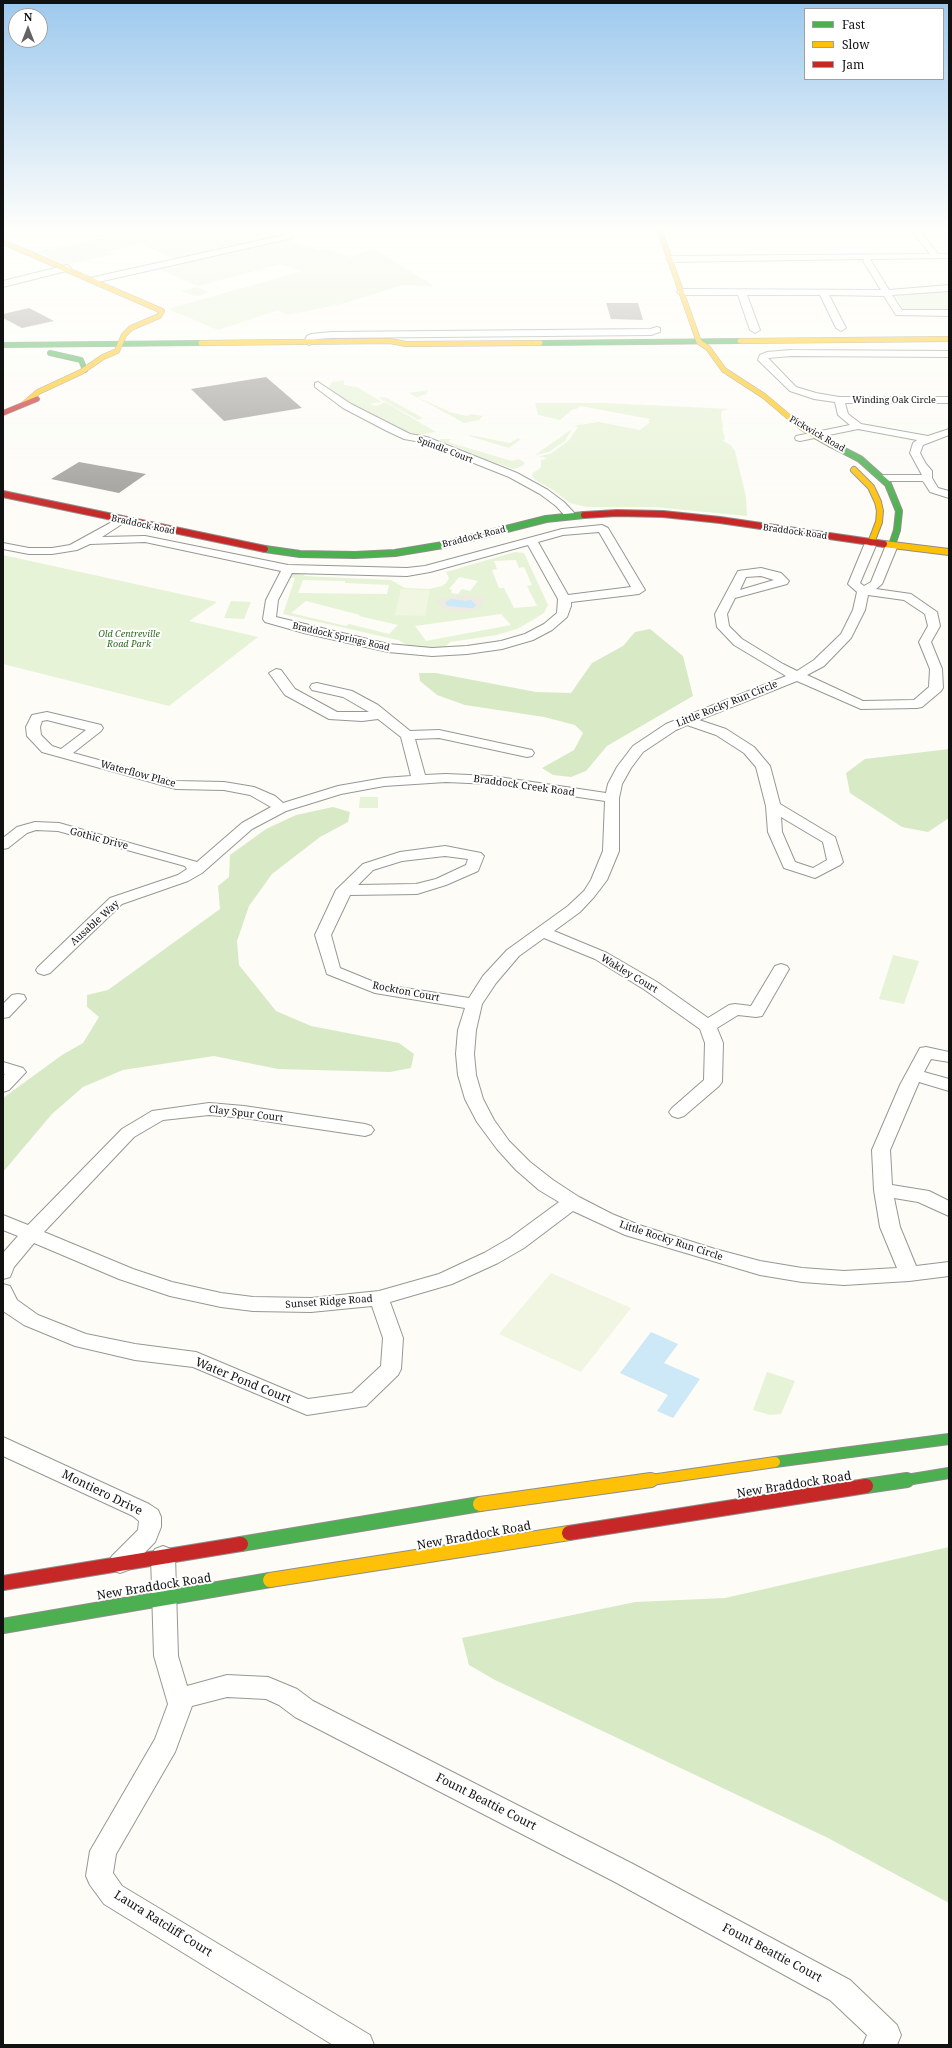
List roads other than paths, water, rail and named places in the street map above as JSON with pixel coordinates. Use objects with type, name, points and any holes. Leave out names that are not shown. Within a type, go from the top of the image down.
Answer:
[{"type":"street","points":[[24,404],[38,392],[84,370],[118,347],[124,335],[131,328],[139,325]]},
{"type":"street","name":"Pickwick Road","points":[[693,325],[699,342],[708,348],[715,360],[728,373],[764,396],[788,418],[860,459],[888,484],[899,511],[897,530],[892,545]]},
{"type":"street","points":[[753,325],[755,330]]},
{"type":"street","points":[[309,342],[310,338],[321,335],[651,332],[657,330]]},
{"type":"street","points":[[503,333],[504,343]]},
{"type":"street","points":[[568,333],[570,343]]},
{"type":"street","points":[[405,334],[406,344]]},
{"type":"street","points":[[3,354],[47,353],[118,347],[309,342],[394,342],[406,344],[949,339]]},
{"type":"street","points":[[694,352],[692,348],[699,342]]},
{"type":"street","points":[[3,345],[392,348],[406,344]]},
{"type":"street","points":[[3,413],[48,396],[105,367],[119,357],[118,347]]},
{"type":"street","name":"Winding Oak Circle","points":[[949,354],[944,352],[792,353],[770,354],[762,357],[763,360],[792,389],[814,396],[839,400],[949,400]]},
{"type":"street","points":[[47,353],[81,360],[84,364],[84,370]]},
{"type":"street","points":[[718,377],[731,386]]},
{"type":"street","name":"Spindle Court","points":[[318,385],[347,406],[390,430],[408,437],[423,440],[513,475],[544,492],[560,504],[571,516]]},
{"type":"street","name":"Winding Oak Circle","points":[[839,400],[843,415],[858,426],[928,439]]},
{"type":"street","points":[[797,436],[816,435],[858,426]]},
{"type":"street","points":[[949,432],[918,443],[915,453],[921,466],[926,471],[927,478],[934,490],[949,495]]},
{"type":"street","name":"Pickwick Road","points":[[797,436],[845,462],[858,472],[871,487],[878,502],[880,511],[879,522],[871,543]]},
{"type":"street","points":[[882,478],[927,478]]},
{"type":"street","name":"Braddock Road","points":[[3,494],[121,520],[272,550],[314,554],[355,555],[395,553],[426,548],[530,523],[571,516],[617,513],[678,516],[871,543],[949,552]]},
{"type":"street","points":[[3,546],[29,551],[52,551],[73,548],[88,541],[121,520]]},
{"type":"street","points":[[88,541],[145,539],[288,569],[407,572],[411,580],[426,580],[431,578],[431,575],[426,569],[531,540],[562,532],[602,528],[639,590],[564,599],[531,540]]},
{"type":"street","points":[[730,596],[721,614],[723,627],[738,642],[778,667],[862,705],[917,704],[936,688],[936,669],[925,642],[934,626],[931,612],[907,597],[863,591],[854,584],[871,543]]},
{"type":"street","points":[[863,591],[876,584],[892,545]]},
{"type":"street","name":"Braddock Springs Road","points":[[288,569],[272,600],[269,619],[311,631],[392,649],[398,655],[421,656],[432,652],[502,645],[529,637],[548,627],[563,614],[565,606],[564,599]]},
{"type":"street","name":"Little Rocky Run Circle","points":[[863,591],[859,610],[847,635],[835,650],[819,663],[797,676],[685,720],[657,735],[638,749],[620,772],[612,798],[612,845],[606,867],[589,894],[574,909],[500,966],[474,1004],[467,1030],[465,1054],[467,1075],[474,1099],[486,1122],[503,1145],[523,1166],[572,1202],[632,1230],[712,1256],[760,1268],[802,1275],[844,1278],[909,1274],[949,1269]]},
{"type":"street","points":[[276,673],[290,692],[334,716],[362,718],[381,714]]},
{"type":"street","points":[[317,687],[347,694],[373,708],[407,735],[419,780]]},
{"type":"street","points":[[685,720],[721,732],[750,750],[763,766],[773,806],[775,832],[789,865],[815,873],[836,862],[830,840],[773,806]]},
{"type":"street","points":[[407,735],[439,734],[526,753]]},
{"type":"street","name":"Waterflow Place","points":[[63,754],[176,785],[224,786],[254,791],[270,798],[281,808]]},
{"type":"street","name":"Braddock Creek Road","points":[[197,870],[247,826],[281,808],[338,790],[384,782],[446,778],[492,780],[612,798]]},
{"type":"street","name":"Gothic Drive","points":[[3,845],[22,830],[35,826],[59,827],[190,863],[197,870]]},
{"type":"street","name":"Rockton Court","points":[[344,890],[417,888],[441,882],[473,868],[476,856],[446,851],[400,857],[368,867],[344,890],[323,935],[333,971],[375,988],[474,1004]]},
{"type":"street","name":"Ausable Way","points":[[44,970],[116,901],[183,878],[197,870]]},
{"type":"street","name":"Wakley Court","points":[[543,932],[600,956],[651,986],[708,1026]]},
{"type":"street","points":[[678,1112],[713,1082],[714,1042],[708,1026],[735,1009],[756,1012],[781,969]]},
{"type":"street","points":[[3,1013],[18,999]]},
{"type":"street","points":[[909,1274],[890,1227],[883,1190],[881,1150],[914,1075],[926,1052],[949,1058]]},
{"type":"street","points":[[3,1068],[17,1072],[3,1086]]},
{"type":"street","points":[[914,1075],[949,1086]]},
{"type":"street","name":"Clay Spur Court","points":[[31,1234],[128,1133],[158,1116],[204,1109],[244,1112],[365,1130]]},
{"type":"street","points":[[883,1190],[922,1196],[949,1209]]},
{"type":"street","name":"Sunset Ridge Road","points":[[3,1222],[141,1279],[170,1289],[221,1300],[252,1304],[303,1305],[379,1298],[445,1279],[491,1258],[517,1243],[572,1202]]},
{"type":"street","points":[[3,1272],[4,1265],[31,1234]]},
{"type":"street","name":"Water Pond Court","points":[[3,1291],[9,1305],[31,1320],[82,1341],[135,1352],[196,1360],[307,1407],[358,1400],[391,1369],[393,1338],[379,1298]]},
{"type":"street","points":[[3,1583],[462,1507],[949,1439]]},
{"type":"street","name":"Montiero Drive","points":[[3,1446],[141,1510],[150,1517],[148,1535],[120,1563]]},
{"type":"street","name":"New Braddock Road","points":[[3,1626],[163,1598],[535,1538],[949,1474]]},
{"type":"street","points":[[163,1556],[163,1598],[166,1656],[177,1696],[183,1698]]},
{"type":"street","name":"Fount Beattie Court","points":[[183,1698],[227,1686],[268,1688],[288,1697],[304,1709],[624,1873],[840,1990],[887,2035],[877,2045]]},
{"type":"street","name":"Laura Ratcliff Court","points":[[183,1698],[166,1744],[103,1851],[99,1876],[113,1895],[360,2045]]},
{"type":"water","points":[[451,599],[465,601],[471,600],[476,605],[473,608],[447,606],[445,603]]},
{"type":"water","points":[[651,1332],[678,1344],[664,1363],[700,1379],[673,1418],[657,1411],[668,1395],[620,1373]]},
{"type":"park label","name":"Old Centreville Road Park","points":[[129,640]]}]
